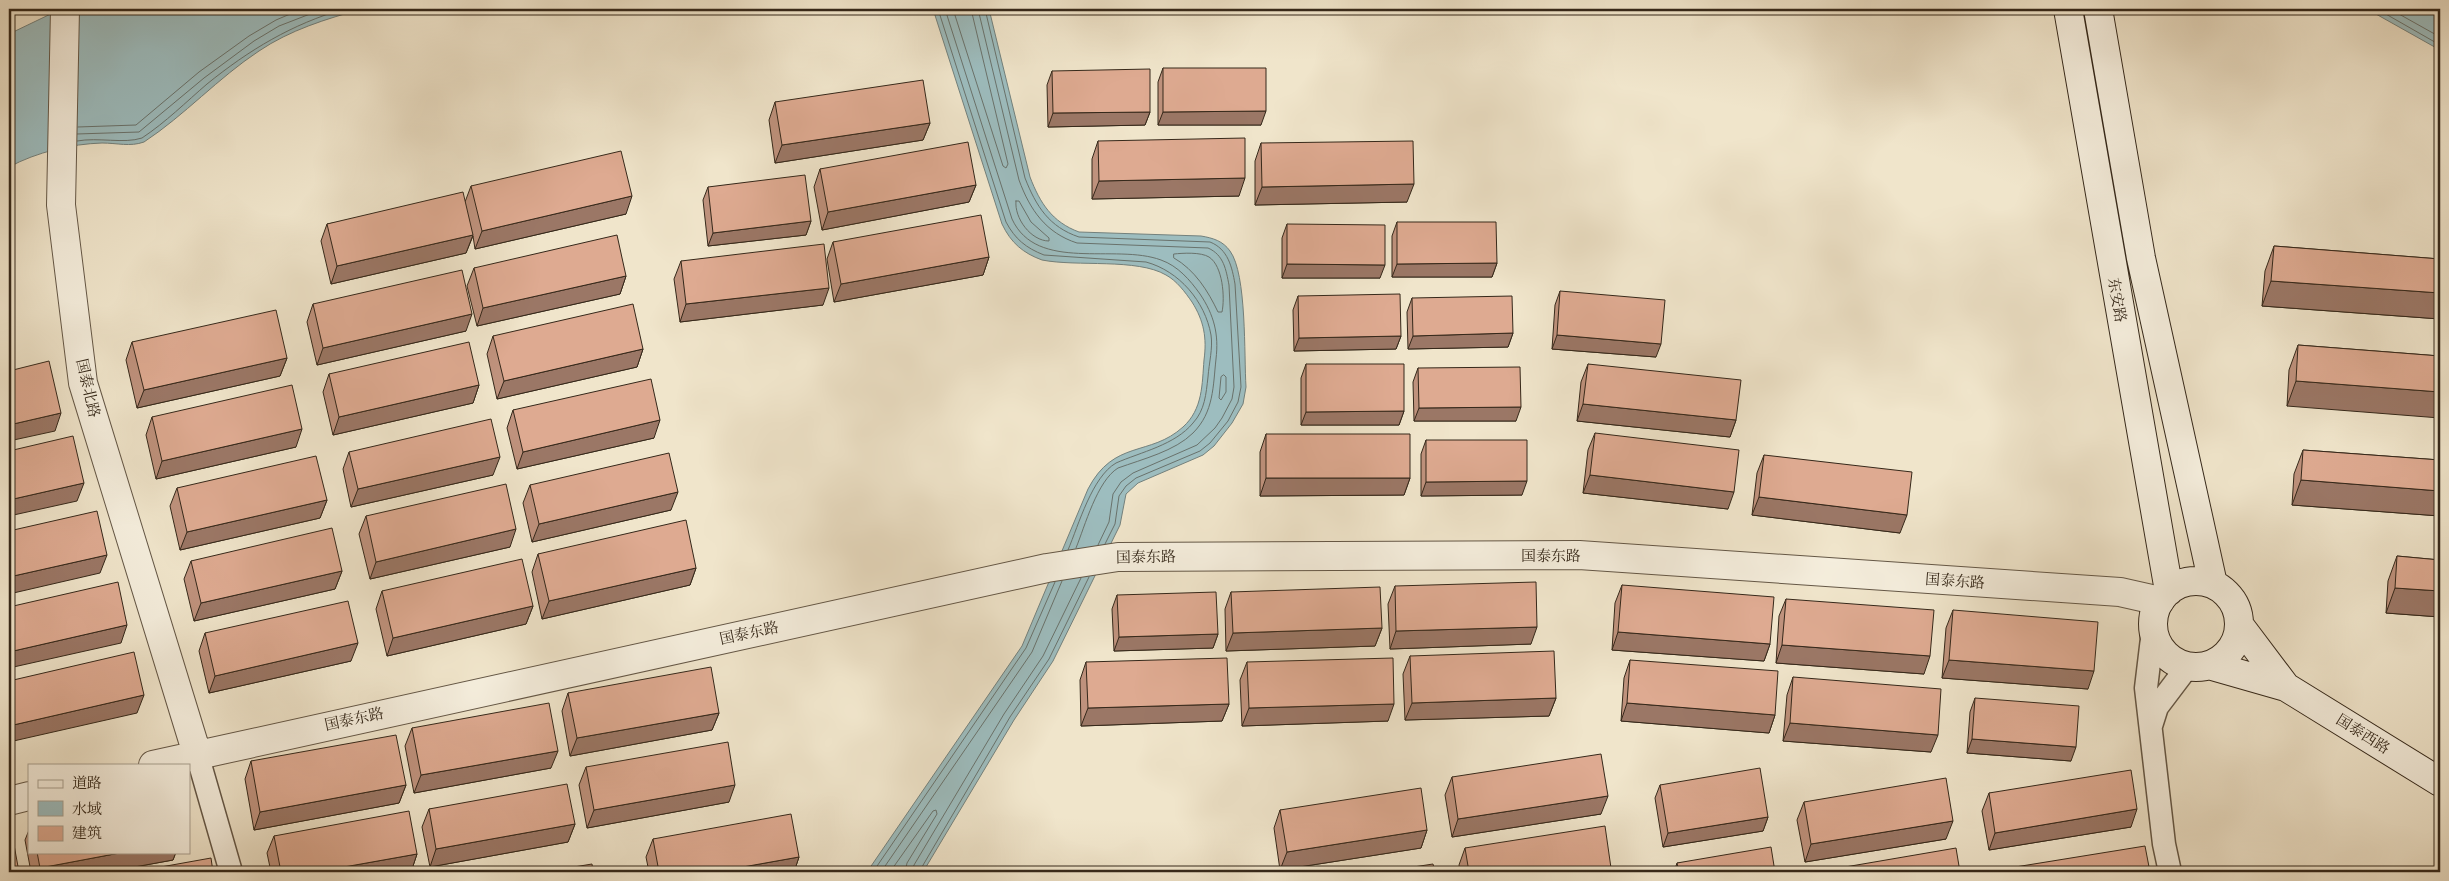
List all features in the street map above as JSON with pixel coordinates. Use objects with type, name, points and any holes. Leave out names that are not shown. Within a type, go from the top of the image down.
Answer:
[{"type":"street","name":"国泰北路","points":[[65,9],[61,205],[83,383],[197,754]]},
{"type":"street","name":"东安路","points":[[2068,9],[2164,596]]},
{"type":"street","points":[[2098,9],[2142,258],[2213,584]]},
{"type":"street","name":"国泰东路","points":[[157,764],[1047,568],[1118,557],[1579,555],[2164,596]]},
{"type":"street","points":[[2150,730],[2157,707],[2199,666],[2221,660],[2231,650],[2237,639],[2240,626],[2238,613],[2233,601],[2224,591],[2213,584],[2198,581],[2183,583],[2164,596],[2154,615],[2146,688],[2150,730],[2170,872]]},
{"type":"street","points":[[2240,626],[2286,686]]},
{"type":"street","points":[[2153,630],[2158,644],[2167,656],[2180,664],[2241,672],[2286,686]]},
{"type":"street","name":"国泰西路","points":[[2286,686],[2440,782]]},
{"type":"street","points":[[197,754],[232,872]]},
{"type":"street","points":[[9,801],[28,796]]},
{"type":"water","points":[[61,9],[362,9],[309,26],[283,37],[259,51],[144,142],[129,145],[102,143],[66,147],[31,157],[9,167],[9,34]]},
{"type":"water","points":[[933,9],[989,9],[1030,177],[1043,203],[1061,223],[1079,232],[1201,236],[1217,240],[1230,251],[1235,262],[1242,296],[1246,387],[1243,404],[1232,423],[1214,446],[1203,455],[1138,483],[1126,494],[1120,525],[1053,661],[1014,720],[923,872],[867,872],[1022,646],[1088,489],[1098,473],[1109,462],[1121,455],[1171,436],[1190,420],[1200,396],[1205,352],[1204,330],[1196,309],[1174,280],[1166,275],[1139,266],[1042,260],[1023,251],[1009,237],[1002,224]]},
{"type":"water","points":[[2367,9],[2440,9],[2440,50]]},
{"type":"building","points":[[1163,68],[1266,68],[1266,111],[1163,112]]},
{"type":"building","points":[[1150,69],[1150,112],[1053,113],[1052,71]]},
{"type":"building","points":[[923,80],[930,123],[782,145],[775,102]]},
{"type":"building","points":[[1245,138],[1245,178],[1099,181],[1098,141]]},
{"type":"building","points":[[1413,141],[1414,184],[1262,187],[1261,143]]},
{"type":"building","points":[[968,142],[976,185],[828,212],[820,169]]},
{"type":"building","points":[[621,151],[632,196],[482,231],[471,186]]},
{"type":"building","points":[[805,175],[811,221],[713,233],[708,187]]},
{"type":"building","points":[[463,192],[473,235],[337,266],[327,224]]},
{"type":"building","points":[[981,215],[989,257],[841,284],[833,242]]},
{"type":"building","points":[[1397,222],[1496,222],[1497,263],[1397,264]]},
{"type":"building","points":[[1287,224],[1385,225],[1385,265],[1287,264]]},
{"type":"building","points":[[617,235],[626,276],[483,308],[474,268]]},
{"type":"building","points":[[824,244],[829,288],[686,304],[681,261]]},
{"type":"building","points":[[2274,246],[2440,259],[2440,293],[2271,281]]},
{"type":"building","points":[[462,270],[472,314],[323,348],[313,304]]},
{"type":"building","points":[[1560,291],[1665,300],[1661,344],[1557,335]]},
{"type":"building","points":[[1400,294],[1401,336],[1299,338],[1298,296]]},
{"type":"building","points":[[1512,296],[1513,333],[1413,336],[1412,298]]},
{"type":"building","points":[[633,304],[643,349],[504,381],[493,336]]},
{"type":"building","points":[[276,310],[287,358],[144,390],[132,342]]},
{"type":"building","points":[[469,342],[479,385],[339,417],[329,374]]},
{"type":"building","points":[[2298,345],[2440,356],[2440,392],[2296,381]]},
{"type":"building","points":[[49,361],[61,413],[9,425],[9,371]]},
{"type":"building","points":[[1306,364],[1404,364],[1404,411],[1306,412]]},
{"type":"building","points":[[1588,364],[1741,380],[1736,420],[1583,404]]},
{"type":"building","points":[[1520,367],[1521,407],[1419,408],[1418,368]]},
{"type":"building","points":[[651,379],[660,420],[523,452],[513,410]]},
{"type":"building","points":[[292,385],[302,429],[162,461],[152,417]]},
{"type":"building","points":[[491,419],[500,457],[358,489],[349,452]]},
{"type":"building","points":[[1595,433],[1739,450],[1734,492],[1590,475]]},
{"type":"building","points":[[1266,434],[1410,434],[1410,478],[1266,478]]},
{"type":"building","points":[[73,436],[84,483],[9,500],[9,451]]},
{"type":"building","points":[[1426,440],[1527,440],[1527,481],[1426,482]]},
{"type":"building","points":[[2303,450],[2440,460],[2440,491],[2301,480]]},
{"type":"building","points":[[669,453],[678,492],[539,524],[530,485]]},
{"type":"building","points":[[1764,455],[1912,472],[1907,515],[1759,497]]},
{"type":"building","points":[[316,456],[327,500],[187,532],[177,488]]},
{"type":"building","points":[[506,484],[516,529],[376,562],[366,516]]},
{"type":"building","points":[[97,511],[107,555],[9,577],[9,531]]},
{"type":"building","points":[[686,520],[696,568],[549,601],[538,554]]},
{"type":"building","points":[[332,528],[342,571],[201,603],[191,561]]},
{"type":"building","points":[[2397,556],[2440,560],[2440,591],[2395,588]]},
{"type":"building","points":[[522,559],[533,606],[393,638],[382,591]]},
{"type":"building","points":[[118,582],[127,625],[9,652],[9,607]]},
{"type":"building","points":[[1536,582],[1537,627],[1396,631],[1395,586]]},
{"type":"building","points":[[1622,585],[1774,597],[1770,644],[1618,632]]},
{"type":"building","points":[[1380,587],[1382,628],[1233,633],[1231,592]]},
{"type":"building","points":[[1216,592],[1218,634],[1119,637],[1117,595]]},
{"type":"building","points":[[1786,599],[1934,610],[1930,656],[1782,645]]},
{"type":"building","points":[[348,601],[358,643],[215,676],[205,633]]},
{"type":"building","points":[[1953,610],[2098,622],[2094,671],[1949,660]]},
{"type":"building","points":[[1554,651],[1556,698],[1412,703],[1410,656]]},
{"type":"building","points":[[134,652],[144,695],[9,726],[9,681]]},
{"type":"building","points":[[1227,658],[1229,704],[1088,708],[1086,662]]},
{"type":"building","points":[[1393,658],[1394,704],[1249,708],[1247,662]]},
{"type":"building","points":[[1630,660],[1778,671],[1775,715],[1627,703]]},
{"type":"building","points":[[711,667],[719,713],[577,738],[568,693]]},
{"type":"building","points":[[1793,677],[1941,689],[1938,735],[1790,723]]},
{"type":"building","points":[[1975,698],[2079,706],[2076,747],[1972,739]]},
{"type":"building","points":[[549,703],[558,751],[421,775],[412,728]]},
{"type":"building","points":[[396,735],[406,785],[260,812],[251,761]]},
{"type":"building","points":[[728,742],[735,785],[594,810],[586,767]]},
{"type":"building","points":[[1601,754],[1608,796],[1458,819],[1452,777]]},
{"type":"building","points":[[1760,768],[1768,817],[1668,833],[1660,785]]},
{"type":"building","points":[[2131,770],[2137,809],[1995,833],[1989,793]]},
{"type":"building","points":[[1946,778],[1953,821],[1811,844],[1804,802]]},
{"type":"building","points":[[567,784],[575,824],[436,849],[429,809]]},
{"type":"building","points":[[1421,788],[1427,830],[1287,852],[1280,810]]},
{"type":"building","points":[[409,811],[417,854],[316,872],[281,872],[274,836]]},
{"type":"building","points":[[791,814],[799,857],[715,872],[659,872],[653,839]]},
{"type":"building","points":[[1605,826],[1611,868],[1583,872],[1469,872],[1465,848]]},
{"type":"building","points":[[12,834],[19,872],[9,872],[9,835]]},
{"type":"building","points":[[2145,846],[2150,872],[2003,872],[2003,869]]},
{"type":"building","points":[[1771,847],[1775,872],[1679,872],[1677,863]]},
{"type":"building","points":[[1956,848],[1960,872],[1816,872]]},
{"type":"building","points":[[37,854],[114,854],[40,868]]},
{"type":"building","points":[[211,858],[213,872],[133,872]]},
{"type":"building","points":[[592,864],[593,872],[544,872]]},
{"type":"building","points":[[1433,864],[1435,872],[1381,872]]},
{"type":"building","points":[[2377,869],[2415,872],[2376,872]]}]
